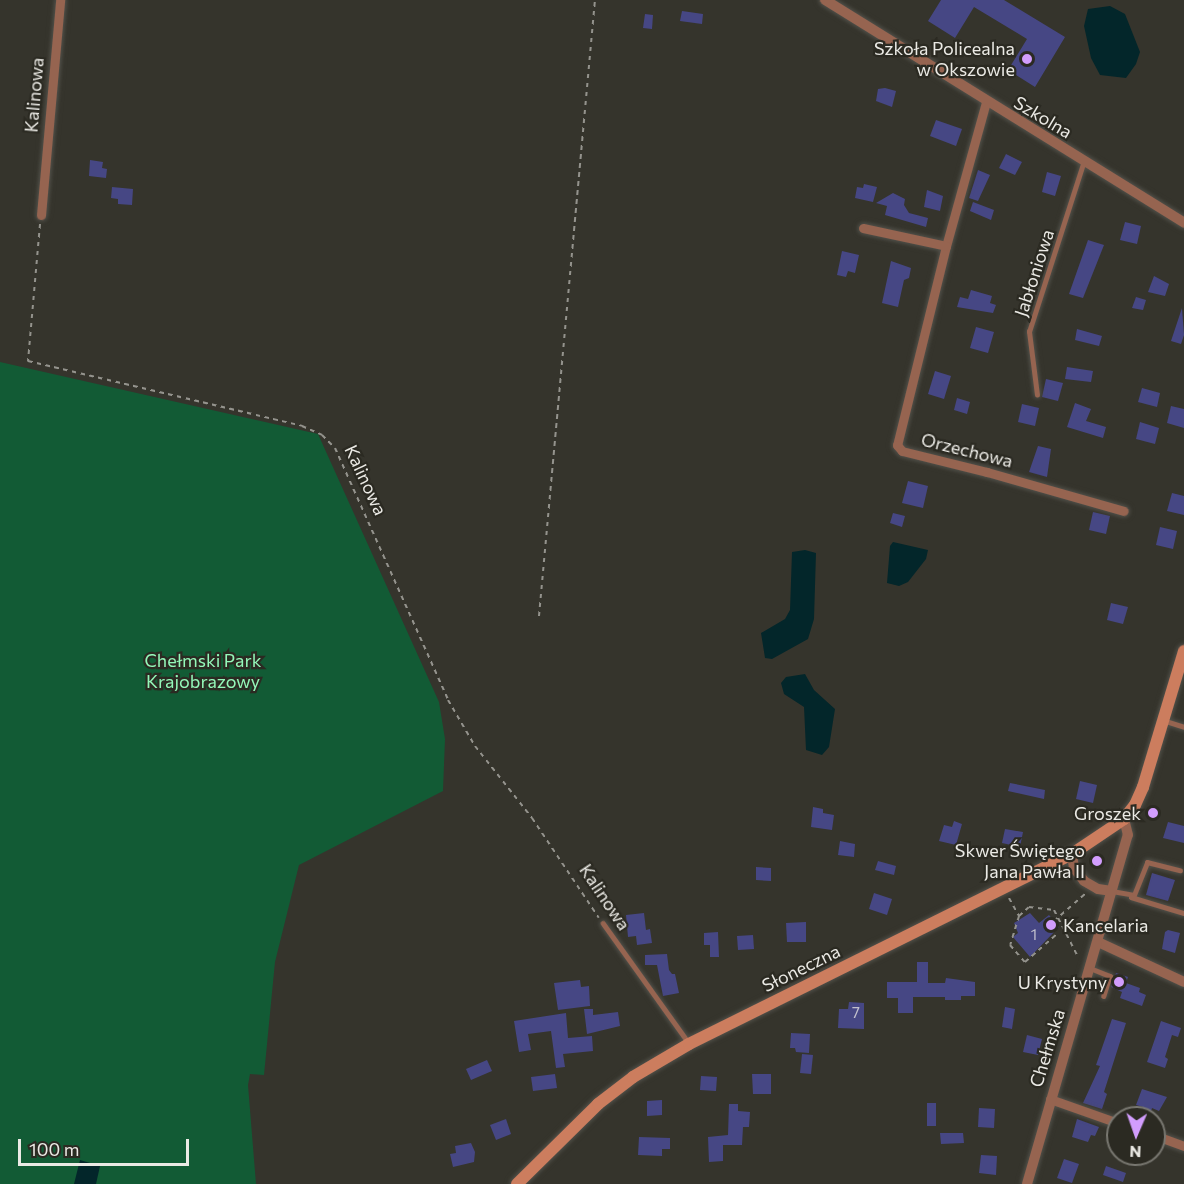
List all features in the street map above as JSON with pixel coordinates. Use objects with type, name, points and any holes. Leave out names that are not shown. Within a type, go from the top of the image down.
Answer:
[{"type":"main road","points":[[1124,819],[1135,805],[1143,787],[1184,651]]},
{"type":"main road","name":"Słoneczna","points":[[518,1184],[598,1104],[633,1077],[689,1044],[1072,854],[1124,819]]},
{"type":"street","name":"Kalinowa","points":[[40,215],[60,0]]},
{"type":"street","name":"Szkolna","points":[[825,0],[1184,223]]},
{"type":"street","name":"Orzechowa","points":[[986,102],[946,246],[897,445],[902,451],[987,471],[1124,511]]},
{"type":"street","points":[[863,228],[946,246]]},
{"type":"street","name":"Chełmska","points":[[1027,1184],[1128,835],[1124,819]]},
{"type":"street","points":[[1072,854],[1074,868],[1084,881],[1098,888],[1112,891]]},
{"type":"street","points":[[1098,942],[1184,982]]},
{"type":"street","points":[[1050,1099],[1106,1119]]},
{"type":"street","points":[[1166,1139],[1184,1146]]},
{"type":"lane","name":"Jabłoniowa","points":[[1037,395],[1029,332],[1084,161]]},
{"type":"lane","points":[[1163,720],[1184,727]]},
{"type":"lane","points":[[1129,896],[1134,896],[1147,862],[1180,870]]},
{"type":"lane","points":[[1112,891],[1184,913]]},
{"type":"lane","name":"Kalinowa","points":[[603,923],[689,1044]]},
{"type":"lane","points":[[1090,968],[1110,976],[1104,996]]},
{"type":"path","points":[[539,616],[595,0]]},
{"type":"path","name":"Kalinowa","points":[[40,215],[27,361],[302,426],[322,435],[335,448],[448,700],[475,746],[532,818],[603,923]]},
{"type":"path","points":[[1054,921],[1085,894]]},
{"type":"path","points":[[1009,898],[1019,916]]},
{"type":"path","points":[[1058,933],[1025,962],[1010,945],[1019,916],[1029,907],[1054,910],[1077,954]]},
{"type":"green space","name":"Chełmski Park Krajobrazowy","points":[[0,362],[318,434],[439,702],[445,739],[443,791],[299,865],[275,962],[264,1075],[250,1074],[248,1085],[256,1184],[0,1184]]},
{"type":"water","points":[[1110,6],[1125,14],[1140,52],[1136,64],[1126,78],[1100,75],[1091,58],[1084,26],[1088,9]]},
{"type":"water","points":[[893,542],[928,550],[926,559],[908,582],[899,586],[887,583],[890,546]]},
{"type":"water","points":[[805,550],[816,553],[814,619],[808,639],[772,659],[765,658],[761,633],[785,619],[790,610],[792,552]]},
{"type":"water","points":[[805,674],[814,690],[835,709],[829,747],[822,755],[806,750],[804,707],[784,694],[781,683],[786,677]]},
{"type":"water","points":[[80,1160],[100,1166],[96,1184],[74,1184]]},
{"type":"building","points":[[941,0],[1004,0],[1065,37],[1035,87],[1008,70],[1027,39],[974,7],[955,38],[928,21]]},
{"type":"building","points":[[682,11],[703,14],[702,24],[680,21]]},
{"type":"building","points":[[645,14],[653,15],[652,29],[643,28]]},
{"type":"building","points":[[878,89],[896,91],[892,107],[876,101]]},
{"type":"building","points":[[936,120],[962,129],[956,146],[930,136]]},
{"type":"building","points":[[1006,154],[1022,162],[1015,175],[999,168]]},
{"type":"building","points":[[90,160],[103,162],[102,168],[107,169],[106,178],[89,176]]},
{"type":"building","points":[[978,170],[990,175],[978,201],[969,198]]},
{"type":"building","points":[[1047,172],[1061,176],[1055,196],[1042,192]]},
{"type":"building","points":[[864,184],[877,187],[873,202],[855,198],[857,187],[863,188]]},
{"type":"building","points":[[112,187],[133,189],[132,205],[118,204],[118,199],[111,198]]},
{"type":"building","points":[[927,190],[943,196],[940,211],[924,207]]},
{"type":"building","points":[[893,193],[905,199],[904,205],[909,213],[928,218],[926,227],[885,215],[887,206],[876,203]]},
{"type":"building","points":[[973,202],[994,210],[991,220],[970,211]]},
{"type":"building","points":[[1125,222],[1141,226],[1137,244],[1120,240]]},
{"type":"building","points":[[1088,240],[1104,245],[1083,298],[1069,294]]},
{"type":"building","points":[[842,251],[859,255],[855,273],[848,271],[846,277],[837,275]]},
{"type":"building","points":[[891,261],[911,268],[909,278],[904,280],[898,307],[882,303]]},
{"type":"building","points":[[1154,276],[1169,284],[1165,296],[1148,292]]},
{"type":"building","points":[[971,290],[992,296],[990,303],[996,305],[993,313],[957,307],[960,297],[968,299]]},
{"type":"building","points":[[1136,297],[1146,300],[1143,310],[1132,308]]},
{"type":"building","points":[[1182,308],[1184,335],[1181,344],[1171,341]]},
{"type":"building","points":[[976,327],[994,332],[988,353],[970,348]]},
{"type":"building","points":[[1077,329],[1102,336],[1099,346],[1075,340]]},
{"type":"building","points":[[1067,367],[1093,371],[1091,382],[1065,379]]},
{"type":"building","points":[[935,371],[951,376],[944,399],[928,394]]},
{"type":"building","points":[[1046,379],[1063,383],[1058,401],[1042,397]]},
{"type":"building","points":[[1142,388],[1160,393],[1157,407],[1138,402]]},
{"type":"building","points":[[957,398],[970,402],[967,414],[954,410]]},
{"type":"building","points":[[1075,403],[1091,409],[1086,421],[1106,427],[1103,438],[1067,427]]},
{"type":"building","points":[[1022,404],[1039,408],[1035,426],[1018,422]]},
{"type":"building","points":[[1171,406],[1184,409],[1184,428],[1167,423]]},
{"type":"building","points":[[1140,422],[1159,428],[1155,444],[1136,439]]},
{"type":"building","points":[[1038,446],[1051,449],[1047,477],[1029,472]]},
{"type":"building","points":[[908,481],[928,486],[923,508],[902,503]]},
{"type":"building","points":[[1172,493],[1184,496],[1184,515],[1167,511]]},
{"type":"building","points":[[1093,512],[1110,516],[1106,534],[1089,530]]},
{"type":"building","points":[[893,513],[905,516],[902,527],[890,523]]},
{"type":"building","points":[[1160,527],[1177,531],[1173,549],[1156,545]]},
{"type":"building","points":[[1111,603],[1128,607],[1123,624],[1107,620]]},
{"type":"building","points":[[1080,781],[1097,785],[1093,803],[1076,799]]},
{"type":"building","points":[[1010,783],[1045,790],[1044,799],[1008,791]]},
{"type":"building","points":[[813,807],[823,809],[823,813],[834,815],[832,830],[811,827]]},
{"type":"building","points":[[954,821],[962,824],[956,845],[939,841],[944,825],[952,827]]},
{"type":"building","points":[[1168,822],[1184,826],[1184,843],[1163,838]]},
{"type":"building","points":[[1005,829],[1023,832],[1020,847],[1002,843]]},
{"type":"building","points":[[840,841],[855,844],[854,857],[838,855]]},
{"type":"building","points":[[878,861],[896,866],[894,875],[875,870]]},
{"type":"building","points":[[756,867],[771,868],[771,881],[756,880]]},
{"type":"building","points":[[1152,873],[1175,880],[1168,901],[1146,895]]},
{"type":"building","points":[[874,893],[892,899],[887,915],[869,909]]},
{"type":"building","points":[[644,913],[646,930],[650,929],[652,943],[637,945],[636,936],[628,937],[626,915]]},
{"type":"building","points":[[1030,913],[1039,923],[1049,915],[1059,927],[1030,957],[1013,937],[1018,933],[1014,923]]},
{"type":"building","points":[[806,922],[806,942],[787,942],[786,923]]},
{"type":"building","points":[[1168,930],[1180,933],[1175,953],[1162,949],[1165,932]]},
{"type":"building","points":[[718,932],[719,957],[710,957],[710,945],[704,945],[704,933]]},
{"type":"building","points":[[753,935],[754,949],[738,950],[737,936]]},
{"type":"building","points":[[667,954],[669,970],[675,974],[679,993],[663,996],[657,965],[645,965],[645,955]]},
{"type":"building","points":[[917,962],[928,962],[928,983],[945,983],[946,978],[975,982],[975,996],[961,996],[961,1000],[945,1000],[945,997],[913,997],[913,1013],[898,1013],[898,998],[887,998],[887,982],[917,982]]},
{"type":"building","points":[[1116,973],[1128,977],[1126,983],[1140,988],[1139,992],[1146,995],[1142,1006],[1120,998],[1122,992],[1111,987]]},
{"type":"building","points":[[580,980],[581,987],[589,986],[590,1006],[558,1010],[554,983]]},
{"type":"building","points":[[849,1002],[864,1003],[864,1029],[838,1028],[839,1009],[848,1009]]},
{"type":"building","points":[[1005,1007],[1015,1009],[1012,1029],[1002,1027]]},
{"type":"building","points":[[584,1009],[593,1009],[593,1015],[618,1012],[620,1026],[587,1034]]},
{"type":"building","points":[[566,1013],[568,1038],[592,1036],[593,1051],[563,1054],[565,1067],[556,1068],[551,1031],[528,1034],[531,1050],[519,1052],[514,1021]]},
{"type":"building","points":[[1112,1019],[1126,1023],[1104,1092],[1107,1094],[1102,1109],[1083,1103],[1100,1066],[1096,1065]]},
{"type":"building","points":[[1161,1021],[1181,1028],[1178,1037],[1172,1035],[1165,1057],[1168,1059],[1165,1068],[1147,1062]]},
{"type":"building","points":[[791,1033],[810,1034],[809,1053],[796,1052],[795,1048],[790,1048]]},
{"type":"building","points":[[1027,1035],[1042,1039],[1038,1055],[1023,1052]]},
{"type":"building","points":[[802,1054],[813,1055],[811,1074],[800,1073]]},
{"type":"building","points":[[487,1060],[492,1071],[471,1080],[466,1069]]},
{"type":"building","points":[[555,1074],[557,1088],[533,1091],[531,1077]]},
{"type":"building","points":[[752,1074],[771,1074],[771,1094],[753,1094]]},
{"type":"building","points":[[701,1076],[717,1077],[716,1091],[700,1090]]},
{"type":"building","points":[[1142,1089],[1167,1097],[1162,1106],[1136,1105]]},
{"type":"building","points":[[662,1100],[662,1115],[647,1116],[647,1101]]},
{"type":"building","points":[[927,1103],[936,1103],[936,1126],[927,1126]]},
{"type":"building","points":[[729,1104],[738,1104],[738,1111],[750,1112],[749,1127],[743,1127],[742,1145],[723,1145],[723,1161],[709,1162],[708,1137],[728,1135]]},
{"type":"building","points":[[979,1108],[995,1109],[994,1128],[978,1127]]},
{"type":"building","points":[[506,1119],[511,1134],[496,1140],[490,1125]]},
{"type":"building","points":[[1077,1119],[1099,1127],[1095,1136],[1091,1135],[1088,1142],[1072,1137]]},
{"type":"building","points":[[940,1133],[963,1133],[964,1143],[941,1144]]},
{"type":"building","points":[[639,1137],[670,1138],[670,1149],[662,1149],[662,1156],[638,1155]]},
{"type":"building","points":[[471,1143],[475,1152],[474,1162],[453,1167],[450,1154],[456,1153],[455,1146]]},
{"type":"building","points":[[981,1155],[997,1156],[996,1175],[979,1173]]},
{"type":"building","points":[[1064,1159],[1079,1164],[1072,1183],[1057,1178]]},
{"type":"building","points":[[1106,1166],[1126,1173],[1123,1182],[1103,1175]]},
{"type":"place","name":"Szkoła Policealna w Okszowie","points":[[1027,59]]},
{"type":"place","name":"Groszek","points":[[1153,813]]},
{"type":"place","name":"Skwer Świętego Jana Pawła II","points":[[1097,861]]},
{"type":"place","name":"Kancelaria","points":[[1051,925]]},
{"type":"place","name":"U Krystyny","points":[[1119,982]]}]
